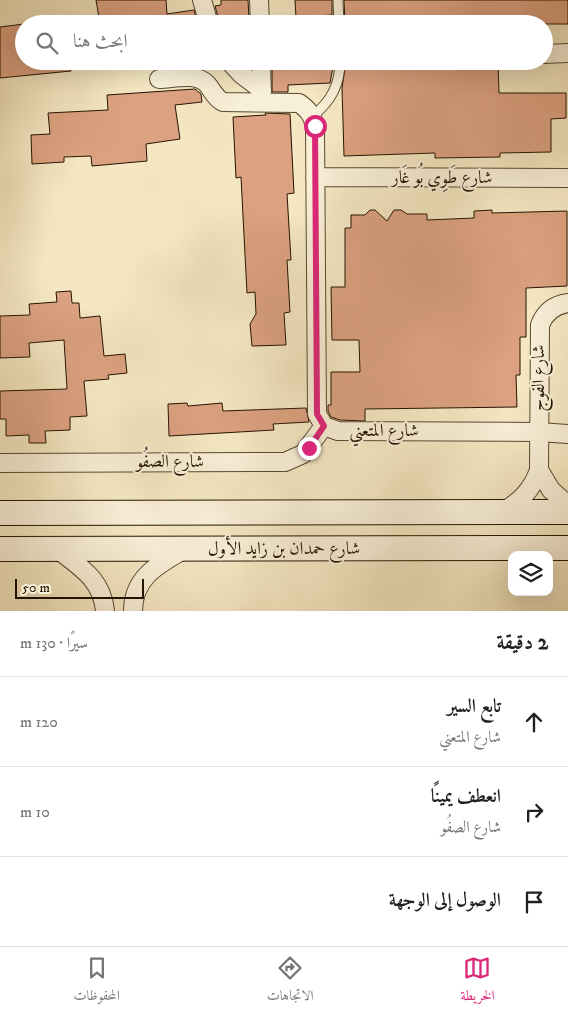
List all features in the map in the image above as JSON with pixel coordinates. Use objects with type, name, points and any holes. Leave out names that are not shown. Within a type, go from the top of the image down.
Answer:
[{"type":"main road","name":"شارع حمدان بن زايد الأول","points":[[0,513],[568,512]]},
{"type":"main road","name":"شارع حمدان بن زايد الأول","points":[[0,549],[568,548]]},
{"type":"street","points":[[202,0],[206,15]]},
{"type":"street","points":[[259,0],[260,15]]},
{"type":"street","points":[[553,54],[568,54]]},
{"type":"street","points":[[237,70],[262,96]]},
{"type":"street","points":[[261,70],[262,96]]},
{"type":"street","points":[[159,79],[197,78],[208,85],[214,96],[223,102],[262,96],[299,103],[308,109],[313,116]]},
{"type":"street","name":"شارع المتعني","points":[[313,116],[317,414],[324,426],[338,431],[539,432],[568,434]]},
{"type":"street","name":"شارع طَوِي بُو غَار","points":[[315,177],[568,178]]},
{"type":"street","name":"شارع الفوج","points":[[502,512],[517,503],[529,491],[539,470],[540,325],[543,317],[550,309],[568,303]]},
{"type":"street","name":"شارع الصفُو","points":[[0,462],[285,462],[302,454],[324,426]]},
{"type":"street","points":[[539,470],[551,490],[568,505]]},
{"type":"street","points":[[57,549],[92,577],[102,592],[105,611]]},
{"type":"street","points":[[133,611],[135,593],[144,576],[185,549]]},
{"type":"lane","points":[[338,0],[338,15]]},
{"type":"lane","points":[[313,116],[323,108],[337,87],[340,70]]},
{"type":"building","points":[[96,0],[166,0],[167,14],[194,10],[195,15],[98,15]]},
{"type":"building","points":[[221,0],[248,0],[249,15],[217,15],[215,6],[221,5]]},
{"type":"building","points":[[295,0],[332,0],[332,15],[296,15]]},
{"type":"building","points":[[344,0],[568,0],[568,24],[553,24],[553,15],[345,15]]},
{"type":"building","points":[[15,25],[15,70],[71,71],[0,78],[0,27]]},
{"type":"building","points":[[272,70],[332,70],[330,83],[288,85],[288,92],[272,92]]},
{"type":"building","points":[[345,70],[498,70],[499,93],[566,93],[566,118],[551,119],[551,152],[500,153],[500,157],[435,158],[435,153],[344,156],[342,88]]},
{"type":"building","points":[[195,89],[201,94],[202,102],[175,105],[180,139],[146,144],[147,161],[92,166],[91,156],[64,157],[64,162],[32,164],[31,135],[50,134],[48,113],[108,110],[107,95]]},
{"type":"building","points":[[265,113],[290,114],[294,193],[287,194],[291,260],[287,260],[290,312],[284,313],[286,345],[252,346],[250,324],[256,314],[255,292],[247,293],[241,177],[236,178],[233,117],[266,115]]},
{"type":"building","points":[[370,210],[375,210],[387,221],[394,210],[401,210],[407,214],[427,214],[427,220],[474,218],[474,211],[492,210],[492,213],[567,211],[567,286],[526,288],[526,337],[520,337],[520,375],[516,375],[517,407],[365,409],[365,421],[340,420],[331,417],[328,405],[331,405],[331,372],[360,372],[359,340],[332,340],[331,287],[345,287],[345,228],[351,228],[351,215],[365,215]]},
{"type":"building","points":[[71,291],[72,303],[79,303],[80,318],[100,316],[104,356],[125,354],[127,373],[108,375],[109,379],[84,381],[87,416],[70,417],[70,430],[45,431],[46,443],[29,443],[29,435],[6,436],[6,419],[0,419],[0,391],[67,389],[64,340],[29,343],[30,357],[0,358],[0,316],[30,315],[29,304],[57,302],[56,292]]},
{"type":"building","points":[[187,403],[188,406],[222,403],[223,411],[306,408],[309,422],[273,424],[274,430],[169,436],[168,404]]},
{"type":"route","points":[[309,448],[324,426],[317,414],[315,126]]}]
